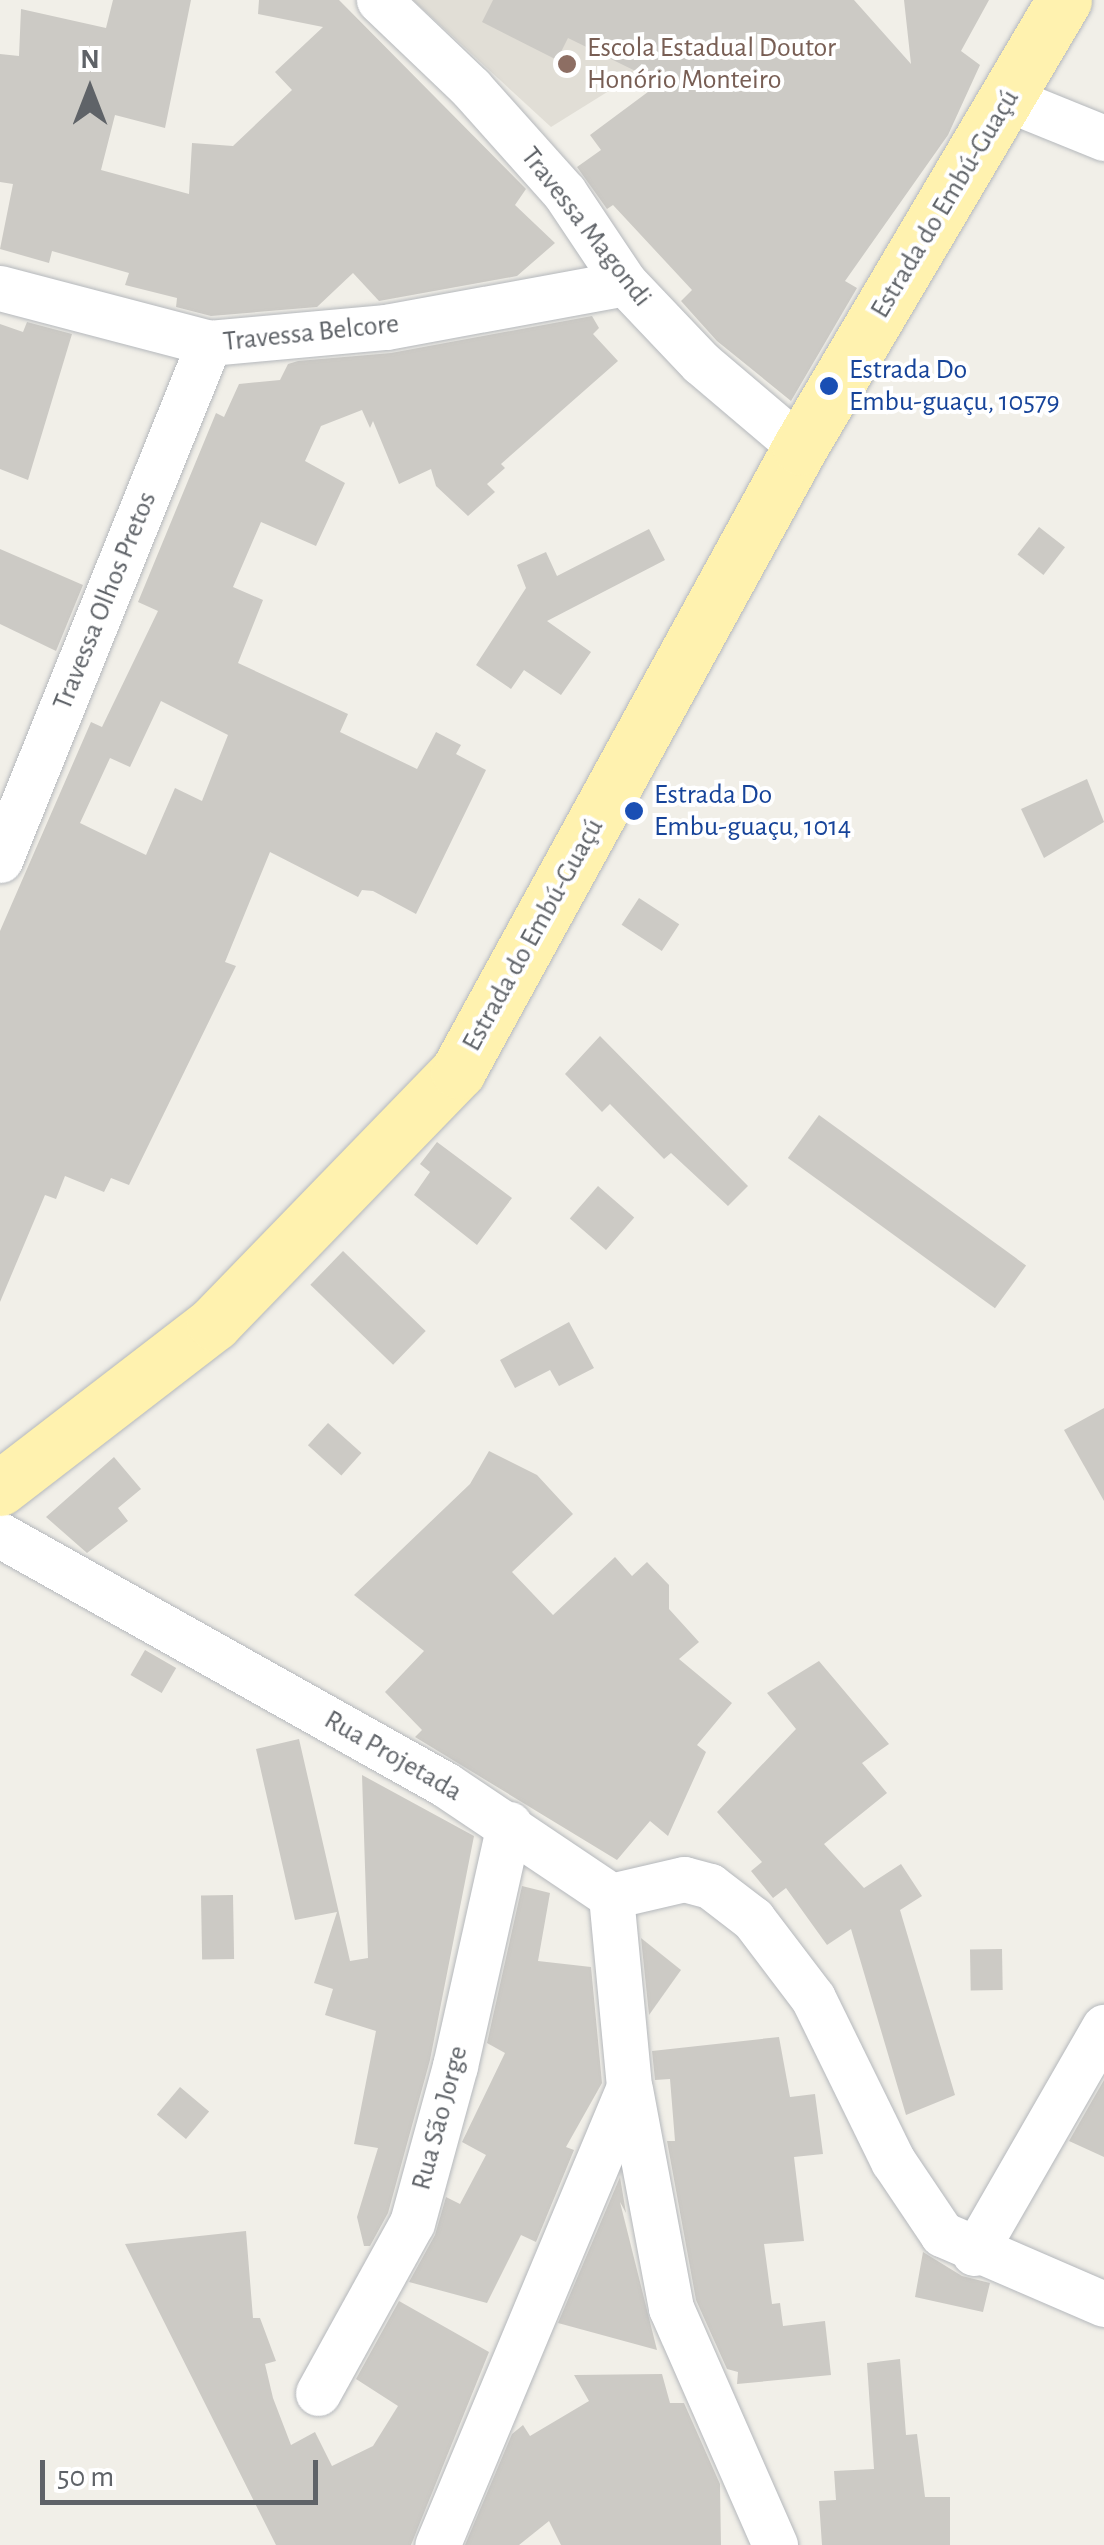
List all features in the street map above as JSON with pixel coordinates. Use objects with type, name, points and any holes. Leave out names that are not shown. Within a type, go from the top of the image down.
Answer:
[{"type":"main road","name":"Estrada do Embú-Guaçú","points":[[0,1488],[214,1323],[312,1229],[458,1071],[800,447],[1064,0]]},
{"type":"street","name":"Travessa Magondi","points":[[379,0],[552,179],[625,283],[701,363],[800,447]]},
{"type":"street","points":[[1008,99],[1104,138]]},
{"type":"street","name":"Travessa Belcore","points":[[0,288],[209,343],[386,327],[625,283]]},
{"type":"street","name":"Travessa Olhos Pretos","points":[[0,860],[209,343]]},
{"type":"street","name":"Rua Projetada","points":[[0,1535],[508,1824],[610,1896]]},
{"type":"street","name":"Rua São Jorge","points":[[318,2393],[412,2223],[455,2066],[508,1824]]},
{"type":"street","points":[[775,2545],[671,2308],[629,2087],[610,1896],[684,1879],[710,1886],[753,1919],[813,1998],[919,2206],[942,2234],[974,2253],[1104,2304]]},
{"type":"street","points":[[974,2253],[1100,2041]]},
{"type":"street","points":[[437,2545],[629,2087]]},
{"type":"shaded area","name":"Escola Estadual Doutor Honório Monteiro","points":[[413,0],[755,0],[551,127]]},
{"type":"building","points":[[113,0],[191,0],[165,128],[115,115],[101,170],[189,194],[192,143],[233,146],[292,90],[275,72],[323,27],[258,14],[259,0],[339,0],[526,189],[515,205],[555,243],[517,276],[379,301],[353,273],[317,307],[211,316],[176,307],[177,298],[125,285],[129,273],[52,251],[49,263],[0,249],[13,184],[0,182],[0,54],[19,56],[21,9],[106,28]]},
{"type":"building","points":[[493,0],[854,0],[911,64],[904,0],[989,0],[961,51],[980,65],[948,135],[845,281],[857,288],[791,401],[717,341],[681,301],[692,290],[613,205],[607,209],[577,167],[601,150],[590,135],[660,83],[568,38],[557,60],[482,22]]},
{"type":"building","points":[[592,316],[599,328],[593,334],[618,361],[501,464],[505,468],[487,484],[495,492],[468,516],[436,486],[431,469],[399,484],[373,421],[370,428],[362,410],[321,426],[305,461],[345,483],[316,546],[261,522],[233,587],[263,600],[238,663],[348,714],[340,732],[417,769],[436,732],[461,745],[456,754],[486,770],[416,914],[373,891],[362,890],[358,897],[270,852],[225,962],[236,966],[129,1185],[111,1178],[104,1192],[65,1176],[56,1199],[45,1195],[0,1302],[0,931],[91,722],[102,727],[158,611],[138,602],[216,413],[224,417],[239,384],[280,380],[288,364],[391,353]],"holes":[[[161,701],[228,735],[202,801],[175,788],[146,855],[80,823],[110,758],[130,767]]]},
{"type":"building","points":[[27,322],[72,334],[28,480],[0,469],[0,324],[23,332]]},
{"type":"building","points":[[1039,527],[1065,547],[1043,575],[1017,555]]},
{"type":"building","points":[[649,529],[665,560],[547,621],[591,652],[561,695],[524,670],[511,689],[476,665],[526,588],[517,565],[546,552],[557,576]]},
{"type":"building","points":[[0,549],[83,585],[56,651],[0,624]]},
{"type":"building","points":[[1087,779],[1104,822],[1044,858],[1021,809]]},
{"type":"building","points":[[639,898],[679,924],[662,951],[622,925]]},
{"type":"building","points":[[600,1036],[748,1186],[728,1206],[671,1153],[664,1159],[610,1104],[602,1112],[565,1074]]},
{"type":"building","points":[[819,1115],[1026,1265],[995,1308],[788,1158]]},
{"type":"building","points":[[437,1142],[512,1198],[477,1245],[414,1195],[430,1172],[420,1164]]},
{"type":"building","points":[[598,1186],[634,1217],[606,1250],[570,1218]]},
{"type":"building","points":[[343,1251],[426,1331],[393,1365],[310,1285]]},
{"type":"building","points":[[569,1322],[594,1368],[559,1386],[550,1370],[515,1388],[500,1360]]},
{"type":"building","points":[[1104,1408],[1104,1501],[1064,1430]]},
{"type":"building","points":[[328,1423],[361,1453],[341,1475],[308,1445]]},
{"type":"building","points":[[489,1451],[537,1475],[573,1514],[512,1572],[553,1615],[615,1557],[632,1576],[647,1562],[669,1585],[669,1609],[699,1642],[679,1659],[732,1703],[697,1745],[706,1752],[668,1836],[650,1821],[617,1860],[415,1737],[422,1730],[385,1692],[424,1651],[354,1595],[470,1484]]},
{"type":"building","points":[[114,1457],[141,1489],[118,1508],[128,1521],[87,1553],[46,1517]]},
{"type":"building","points":[[145,1650],[176,1668],[162,1693],[130,1675]]},
{"type":"building","points":[[819,1661],[889,1744],[862,1763],[887,1793],[824,1844],[864,1888],[901,1864],[922,1896],[900,1910],[955,2095],[906,2115],[851,1929],[827,1945],[786,1888],[773,1898],[751,1871],[762,1862],[717,1812],[796,1729],[767,1693]]},
{"type":"building","points":[[299,1739],[350,1961],[368,1958],[362,1775],[474,1836],[430,2060],[388,2213],[370,2246],[364,2246],[357,2217],[378,2148],[354,2144],[376,2031],[325,2015],[333,1989],[314,1983],[337,1912],[295,1920],[256,1749]]},
{"type":"building","points":[[522,1886],[550,1893],[538,1961],[591,1967],[602,2083],[566,2147],[574,2150],[536,2242],[521,2235],[487,2303],[409,2282],[435,2235],[446,2197],[460,2204],[486,2155],[462,2142],[505,2053],[487,2043]]},
{"type":"building","points":[[233,1895],[234,1959],[202,1960],[201,1896]]},
{"type":"building","points":[[641,1938],[681,1970],[649,2015]]},
{"type":"building","points":[[1002,1949],[1003,1990],[971,1991],[970,1950]]},
{"type":"building","points":[[779,2037],[790,2097],[815,2094],[823,2154],[794,2157],[804,2241],[764,2244],[772,2304],[780,2303],[783,2326],[825,2321],[831,2375],[737,2384],[738,2372],[727,2369],[696,2300],[667,2141],[675,2141],[670,2079],[655,2080],[652,2051]]},
{"type":"building","points":[[1104,2080],[1104,2157],[1069,2141]]},
{"type":"building","points":[[180,2087],[209,2111],[186,2139],[157,2115]]},
{"type":"building","points":[[620,2177],[626,2213],[620,2202],[657,2350],[558,2323]]},
{"type":"building","points":[[246,2231],[253,2318],[260,2318],[276,2361],[265,2364],[273,2398],[291,2445],[315,2432],[332,2466],[373,2446],[398,2406],[356,2379],[399,2301],[489,2352],[411,2545],[276,2545],[125,2244]]},
{"type":"building","points":[[923,2252],[962,2276],[990,2283],[983,2312],[915,2297]]},
{"type":"building","points":[[900,2359],[906,2435],[917,2434],[925,2497],[950,2497],[950,2545],[822,2545],[819,2501],[836,2500],[834,2471],[874,2469],[867,2363]]},
{"type":"building","points":[[662,2374],[670,2403],[684,2403],[720,2484],[721,2545],[561,2545],[549,2521],[519,2545],[465,2545],[512,2434],[523,2425],[530,2436],[589,2401],[574,2375]]},
{"type":"place","name":"Escola Estadual Doutor Honório Monteiro","points":[[567,64]]},
{"type":"place","name":"Estrada Do Embu-guaçu, 10579","points":[[829,386]]},
{"type":"place","name":"Estrada Do Embu-guaçu, 1014","points":[[634,811]]}]
